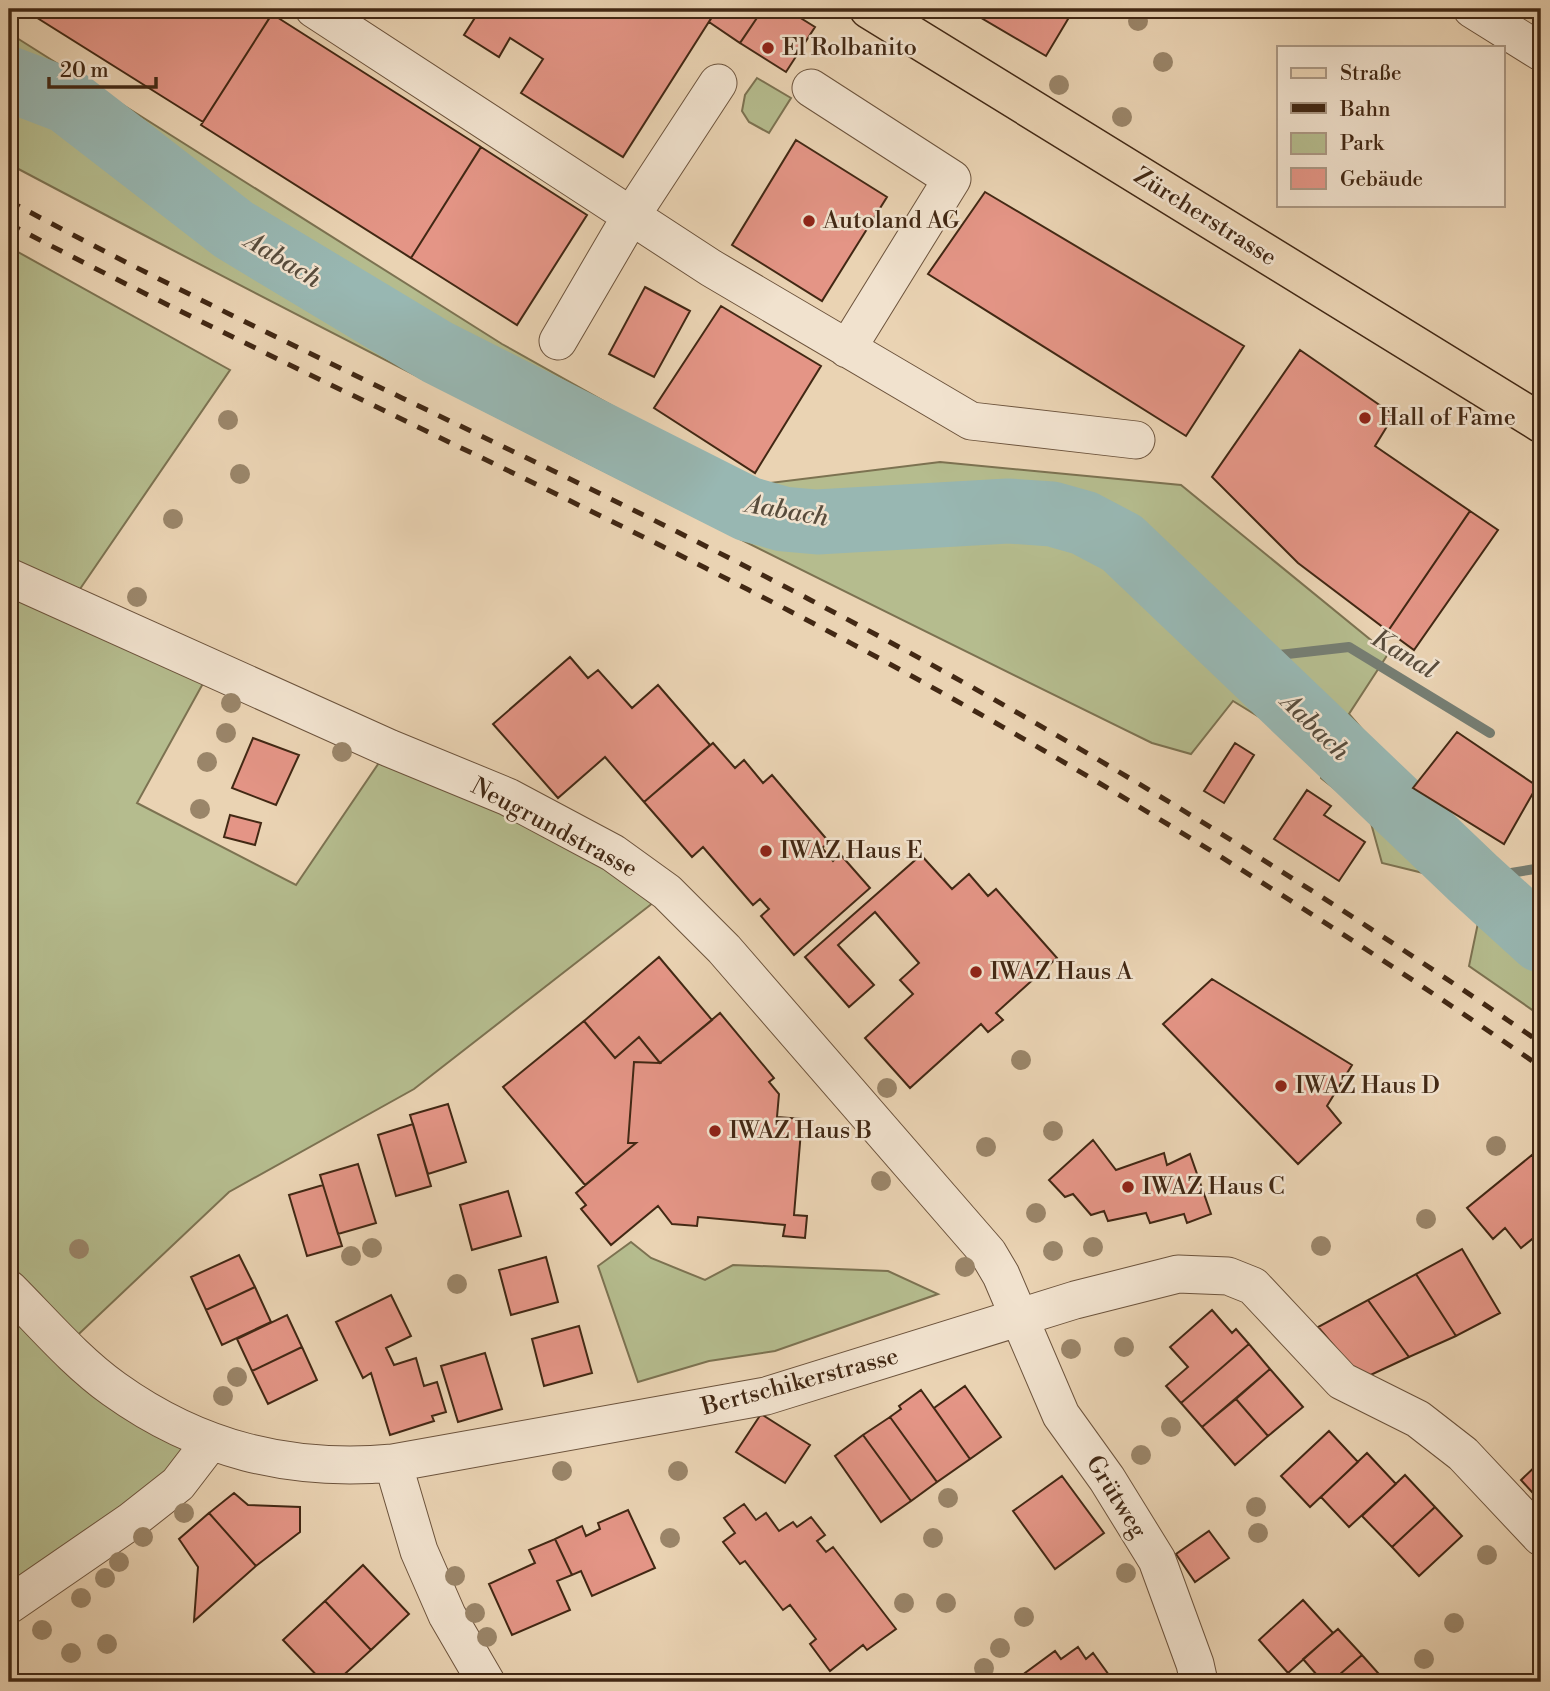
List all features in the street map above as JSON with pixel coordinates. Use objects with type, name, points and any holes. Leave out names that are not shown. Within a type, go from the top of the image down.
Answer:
[{"type":"main road","name":"Zürcherstrasse","points":[[869,9],[1541,424]]},
{"type":"street","points":[[314,9],[711,268],[971,421],[1136,440]]},
{"type":"street","points":[[1472,9],[1541,52]]},
{"type":"street","points":[[558,341],[631,216],[718,83]]},
{"type":"street","points":[[811,88],[952,179],[847,348]]},
{"type":"street","name":"Neugrundstrasse","points":[[9,577],[389,748],[508,797],[613,853],[667,892],[732,959],[988,1253],[1020,1317]]},
{"type":"street","name":"Bertschikerstrasse","points":[[9,1289],[65,1348],[113,1389],[160,1419],[248,1454],[303,1464],[336,1466],[393,1463],[766,1396],[1075,1300],[1178,1274],[1228,1276],[1253,1286],[1342,1381],[1418,1419],[1463,1454],[1541,1537]]},
{"type":"street","name":"Grütweg","points":[[1020,1317],[1061,1415],[1107,1479],[1157,1560],[1185,1633],[1199,1682]]},
{"type":"street","points":[[9,1605],[131,1521],[178,1484],[211,1441]]},
{"type":"street","points":[[393,1463],[419,1551],[447,1615],[486,1682]]},
{"type":"green space","points":[[9,33],[502,344],[754,485],[940,462],[1181,485],[1388,654],[1349,714],[1413,788],[1541,917],[1541,1016],[1469,966],[1478,923],[1427,874],[1382,863],[1369,816],[1321,778],[1323,756],[1233,701],[1191,754],[1152,743],[578,458],[9,164]]},
{"type":"green space","points":[[757,78],[791,98],[769,133],[749,122],[742,111],[745,95]]},
{"type":"green space","points":[[9,247],[230,370],[69,605],[211,669],[137,803],[296,885],[389,748],[667,892],[414,1089],[229,1192],[65,1347],[211,1441],[9,1605]]},
{"type":"green space","points":[[631,1242],[651,1258],[705,1280],[733,1265],[888,1271],[938,1294],[775,1351],[709,1361],[638,1382],[598,1266]]},
{"type":"building","points":[[23,9],[263,9],[272,14],[203,122]]},
{"type":"building","points":[[464,9],[717,9],[623,157],[521,93],[543,59],[510,38],[499,57],[464,35],[476,16]]},
{"type":"building","points":[[717,9],[763,9],[740,43],[709,22]]},
{"type":"building","points":[[763,9],[786,9],[815,27],[786,72],[740,43]]},
{"type":"building","points":[[966,9],[1074,9],[1046,56]]},
{"type":"building","points":[[272,14],[481,147],[411,258],[201,125]]},
{"type":"building","name":"Autoland AG","points":[[796,140],[887,197],[822,301],[732,245]]},
{"type":"building","points":[[481,147],[587,215],[517,325],[411,258]]},
{"type":"building","points":[[985,192],[1244,346],[1186,436],[928,274]]},
{"type":"building","points":[[645,287],[690,311],[654,377],[609,354]]},
{"type":"building","points":[[721,306],[821,366],[755,473],[654,408]]},
{"type":"building","points":[[1300,350],[1394,415],[1375,446],[1470,511],[1388,631],[1298,563],[1212,477]]},
{"type":"building","points":[[1470,511],[1498,530],[1414,650],[1388,631]]},
{"type":"building","points":[[570,657],[588,678],[598,670],[632,708],[658,685],[710,745],[644,802],[605,757],[558,798],[493,724]]},
{"type":"building","points":[[1457,732],[1537,786],[1504,844],[1413,788]]},
{"type":"building","points":[[253,738],[299,755],[276,805],[232,788]]},
{"type":"building","name":"IWAZ Haus E","points":[[713,743],[735,768],[744,760],[763,783],[772,775],[829,842],[822,848],[833,861],[840,854],[870,888],[794,955],[761,916],[769,909],[760,899],[753,905],[703,847],[692,857],[644,802]]},
{"type":"building","points":[[1235,743],[1254,755],[1224,803],[1204,791]]},
{"type":"building","points":[[1307,790],[1331,806],[1324,815],[1365,842],[1339,881],[1274,839]]},
{"type":"building","points":[[230,815],[261,823],[255,845],[224,837]]},
{"type":"building","name":"IWAZ Haus A","points":[[921,855],[952,889],[969,874],[988,896],[996,889],[1057,958],[996,1013],[1003,1020],[988,1032],[981,1024],[910,1088],[865,1038],[913,994],[900,980],[919,963],[875,912],[838,945],[874,985],[849,1007],[805,957]]},
{"type":"building","points":[[659,957],[712,1020],[660,1063],[639,1037],[615,1058],[584,1021]]},
{"type":"building","name":"IWAZ Haus D","points":[[1212,979],[1352,1065],[1327,1106],[1341,1123],[1298,1164],[1163,1024]]},
{"type":"building","name":"IWAZ Haus B","points":[[720,1013],[774,1078],[769,1082],[779,1094],[777,1117],[802,1119],[794,1215],[807,1216],[805,1238],[783,1236],[785,1225],[698,1217],[697,1226],[672,1224],[658,1206],[611,1245],[581,1209],[586,1205],[576,1193],[636,1143],[628,1143],[634,1062],[660,1063]]},
{"type":"building","points":[[584,1021],[615,1058],[639,1037],[660,1063],[634,1062],[628,1143],[636,1143],[585,1185],[503,1087]]},
{"type":"building","points":[[448,1104],[466,1162],[428,1174],[410,1115]]},
{"type":"building","points":[[413,1124],[431,1186],[396,1196],[378,1135]]},
{"type":"building","name":"IWAZ Haus C","points":[[1093,1140],[1116,1170],[1164,1153],[1167,1165],[1190,1154],[1211,1214],[1187,1223],[1184,1214],[1150,1223],[1146,1213],[1108,1221],[1104,1211],[1091,1215],[1073,1194],[1065,1197],[1049,1180]]},
{"type":"building","points":[[1532,1155],[1541,1166],[1541,1243],[1536,1236],[1521,1248],[1505,1228],[1493,1239],[1467,1208]]},
{"type":"building","points":[[358,1164],[376,1223],[338,1234],[320,1175]]},
{"type":"building","points":[[323,1185],[342,1246],[307,1256],[289,1195]]},
{"type":"building","points":[[508,1191],[521,1236],[472,1250],[460,1205]]},
{"type":"building","points":[[1462,1249],[1500,1313],[1456,1336],[1416,1274]]},
{"type":"building","points":[[239,1255],[255,1287],[206,1310],[191,1277]]},
{"type":"building","points":[[546,1257],[558,1302],[511,1315],[499,1270]]},
{"type":"building","points":[[1416,1274],[1456,1336],[1409,1357],[1368,1300]]},
{"type":"building","points":[[255,1287],[271,1322],[222,1345],[206,1310]]},
{"type":"building","points":[[391,1295],[411,1336],[386,1348],[394,1365],[416,1358],[424,1386],[437,1382],[446,1412],[432,1416],[434,1421],[390,1435],[371,1373],[363,1378],[336,1322]]},
{"type":"building","points":[[1368,1300],[1409,1357],[1362,1379],[1318,1327]]},
{"type":"building","points":[[1212,1310],[1232,1333],[1236,1329],[1249,1344],[1181,1403],[1166,1386],[1188,1367],[1170,1347]]},
{"type":"building","points":[[287,1315],[302,1347],[252,1371],[237,1339]]},
{"type":"building","points":[[579,1326],[592,1373],[544,1386],[532,1339]]},
{"type":"building","points":[[1249,1344],[1270,1369],[1202,1427],[1181,1403]]},
{"type":"building","points":[[302,1347],[317,1380],[268,1404],[252,1371]]},
{"type":"building","points":[[485,1353],[502,1409],[458,1422],[441,1366]]},
{"type":"building","points":[[1270,1369],[1303,1407],[1268,1436],[1236,1399]]},
{"type":"building","points":[[965,1386],[1001,1437],[970,1459],[934,1408]]},
{"type":"building","points":[[921,1390],[970,1459],[937,1482],[890,1417],[901,1409],[899,1406]]},
{"type":"building","points":[[1236,1399],[1268,1436],[1235,1465],[1202,1427]]},
{"type":"building","points":[[761,1414],[810,1445],[785,1483],[736,1452]]},
{"type":"building","points":[[890,1417],[937,1482],[911,1501],[863,1435]]},
{"type":"building","points":[[1329,1431],[1358,1462],[1310,1507],[1281,1476]]},
{"type":"building","points":[[863,1435],[911,1501],[881,1522],[835,1456]]},
{"type":"building","points":[[1367,1453],[1396,1484],[1349,1527],[1321,1497]]},
{"type":"building","points":[[1541,1461],[1541,1502],[1521,1480]]},
{"type":"building","points":[[1405,1475],[1435,1507],[1392,1547],[1362,1516]]},
{"type":"building","points":[[1062,1476],[1104,1533],[1055,1569],[1013,1511]]},
{"type":"building","points":[[234,1493],[248,1505],[300,1507],[300,1532],[256,1566],[209,1513]]},
{"type":"building","points":[[744,1504],[756,1520],[766,1513],[779,1531],[793,1522],[797,1527],[811,1517],[825,1535],[817,1541],[826,1552],[833,1547],[896,1629],[867,1650],[863,1645],[830,1671],[810,1644],[816,1639],[790,1605],[783,1610],[745,1561],[740,1564],[723,1542],[735,1533],[724,1518]]},
{"type":"building","points":[[1435,1507],[1462,1536],[1419,1576],[1392,1547]]},
{"type":"building","points":[[628,1510],[655,1568],[592,1596],[581,1571],[572,1575],[555,1539],[582,1526],[586,1536],[600,1529],[598,1523]]},
{"type":"building","points":[[209,1513],[256,1566],[194,1621],[198,1567],[179,1539]]},
{"type":"building","points":[[1209,1531],[1229,1558],[1195,1582],[1176,1554]]},
{"type":"building","points":[[555,1539],[572,1575],[557,1581],[570,1610],[512,1635],[489,1584],[535,1563],[529,1550]]},
{"type":"building","points":[[363,1565],[409,1614],[371,1650],[325,1601]]},
{"type":"building","points":[[1303,1600],[1333,1633],[1288,1673],[1259,1640]]},
{"type":"building","points":[[325,1601],[371,1650],[336,1682],[323,1682],[283,1640]]},
{"type":"building","points":[[1338,1629],[1362,1655],[1331,1682],[1323,1682],[1303,1659]]},
{"type":"building","points":[[1078,1647],[1086,1659],[1093,1653],[1114,1682],[1028,1682],[1031,1681],[1025,1673],[1055,1651],[1061,1659]]},
{"type":"building","points":[[1362,1655],[1386,1682],[1331,1682]]},
{"type":"waterway","name":"Aabach","points":[[9,79],[67,101],[234,230],[437,352],[748,509],[783,519],[817,522],[1008,511],[1052,514],[1084,523],[1122,543],[1541,940]]},
{"type":"waterway","name":"Kanal","points":[[1243,659],[1349,647],[1490,733]]},
{"type":"waterway","name":"Aabach","points":[[1474,879],[1541,868]]},
{"type":"railway","points":[[9,201],[210,305],[618,502],[913,655],[1096,759],[1277,868],[1541,1043]]},
{"type":"railway","points":[[9,224],[706,568],[900,670],[1088,776],[1180,832],[1362,947],[1541,1067]]},
{"type":"place","name":"El Rolbanito","points":[[768,48]]},
{"type":"place","name":"Autoland AG","points":[[809,221]]},
{"type":"place","name":"Hall of Fame","points":[[1365,418]]},
{"type":"place","name":"IWAZ Haus E","points":[[766,851]]},
{"type":"place","name":"IWAZ Haus A","points":[[976,972]]},
{"type":"place","name":"IWAZ Haus D","points":[[1281,1086]]},
{"type":"place","name":"IWAZ Haus B","points":[[715,1131]]},
{"type":"place","name":"IWAZ Haus C","points":[[1128,1187]]}]
